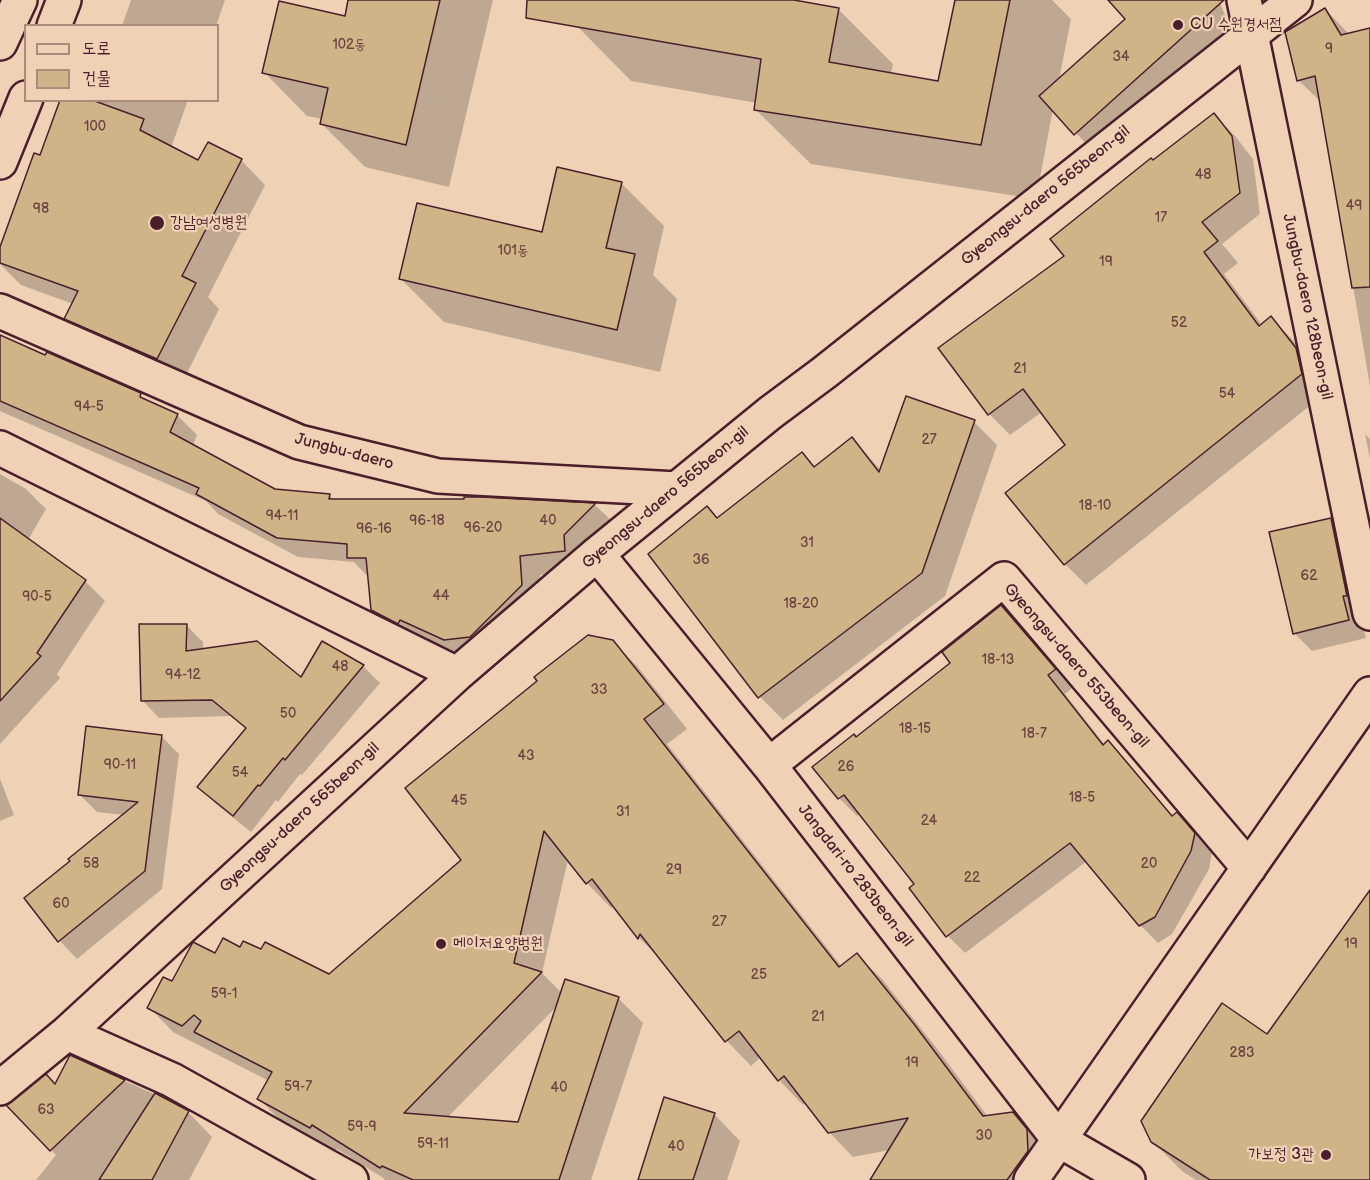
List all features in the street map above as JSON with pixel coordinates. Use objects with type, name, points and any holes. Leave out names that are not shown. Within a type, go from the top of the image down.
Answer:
[{"type":"street","points":[[0,43],[20,0]]},
{"type":"street","points":[[55,24],[64,0]]},
{"type":"street","name":"Jungbu-daero 128beon-gil","points":[[1244,0],[1370,613]]},
{"type":"street","name":"Gyeongsu-daero 565beon-gil","points":[[0,1088],[67,1033],[457,674],[597,554],[770,413],[1295,0]]},
{"type":"street","points":[[0,162],[24,102]]},
{"type":"street","name":"Jungbu-daero","points":[[0,311],[299,441],[438,476],[677,489]]},
{"type":"street","points":[[0,448],[457,674]]},
{"type":"street","name":"Jangdari-ro 283beon-gil","points":[[597,554],[769,765],[1059,1140],[1128,1180]]},
{"type":"street","name":"Gyeongsu-daero 553beon-gil","points":[[769,765],[1004,579],[1249,868]]},
{"type":"street","points":[[1031,1180],[1370,694]]},
{"type":"street","points":[[67,1033],[172,1080],[351,1180]]},
{"type":"building","points":[[348,0],[440,0],[406,145],[320,124],[328,88],[262,73],[279,1],[345,16]]},
{"type":"building","points":[[527,0],[794,0],[839,8],[829,62],[938,81],[955,0],[1010,0],[981,145],[754,110],[761,59],[526,18]]},
{"type":"building","points":[[1108,0],[1224,0],[1074,135],[1039,96],[1125,19]]},
{"type":"building","points":[[1325,8],[1341,35],[1370,28],[1370,287],[1352,288],[1315,76],[1297,81],[1285,32]]},
{"type":"building","points":[[59,102],[97,102],[144,119],[140,130],[198,160],[208,142],[242,159],[182,276],[196,283],[157,359],[64,319],[78,291],[0,263],[0,247],[34,153],[40,155]]},
{"type":"building","points":[[1214,113],[1232,136],[1240,193],[1202,222],[1218,241],[1204,252],[1259,326],[1271,316],[1296,348],[1302,374],[1064,565],[1005,493],[1065,445],[1023,389],[988,415],[938,348],[1064,256],[1050,239],[1151,158],[1153,160]]},
{"type":"building","points":[[557,167],[622,182],[606,248],[635,254],[617,330],[399,279],[417,203],[542,232]]},
{"type":"building","points":[[0,335],[45,355],[47,352],[141,393],[140,397],[178,414],[170,432],[275,489],[330,494],[329,499],[482,497],[596,503],[564,535],[565,551],[520,556],[522,585],[470,637],[444,640],[400,620],[398,624],[371,610],[366,558],[347,558],[347,544],[277,538],[196,494],[199,488],[0,401]]},
{"type":"building","points":[[906,396],[975,420],[922,573],[758,698],[648,554],[707,506],[717,518],[802,452],[814,467],[852,437],[879,472]]},
{"type":"building","points":[[0,518],[86,580],[37,653],[41,656],[0,701]]},
{"type":"building","points":[[1331,518],[1347,596],[1343,596],[1349,620],[1293,634],[1269,532]]},
{"type":"building","points":[[1001,605],[1056,669],[1048,675],[1103,745],[1108,740],[1172,816],[1177,812],[1195,833],[1191,851],[1155,917],[1139,926],[1070,843],[946,937],[909,888],[914,884],[844,795],[838,799],[812,767],[854,734],[856,737],[950,663],[942,652]]},
{"type":"building","points":[[139,624],[187,624],[186,651],[257,641],[301,677],[322,641],[364,665],[285,760],[283,758],[233,816],[197,787],[246,728],[212,700],[141,701]]},
{"type":"building","points":[[588,635],[613,640],[664,704],[644,719],[839,967],[857,953],[983,1116],[1013,1112],[1027,1129],[1028,1151],[1007,1180],[870,1180],[908,1118],[828,1133],[784,1076],[778,1081],[739,1031],[725,1042],[640,934],[638,939],[592,879],[586,884],[544,831],[514,963],[542,972],[404,1113],[518,1122],[565,979],[619,997],[559,1180],[413,1180],[382,1166],[380,1168],[312,1125],[310,1128],[257,1099],[272,1072],[194,1032],[201,1021],[194,1015],[182,1026],[147,1008],[163,977],[172,981],[193,942],[215,953],[223,938],[240,947],[243,941],[261,949],[265,942],[329,974],[461,860],[405,788],[537,681],[534,677]]},
{"type":"building","points":[[86,726],[162,735],[145,871],[58,942],[24,898],[138,802],[78,795]]},
{"type":"building","points":[[1370,890],[1370,1180],[1210,1180],[1151,1142],[1141,1121],[1222,1003],[1267,1034]]},
{"type":"building","points":[[70,1055],[125,1080],[50,1151],[6,1105],[46,1074],[55,1084]]},
{"type":"building","points":[[155,1093],[189,1111],[152,1180],[99,1180]]},
{"type":"building","points":[[664,1097],[715,1113],[693,1180],[638,1180]]},
{"type":"place","name":"CU 수원경서점","points":[[1178,25]]},
{"type":"place","name":"강남여성병원","points":[[157,223]]},
{"type":"place","name":"메이저요양벙원","points":[[441,944]]},
{"type":"place","name":"가보정 3관","points":[[1326,1155]]}]
